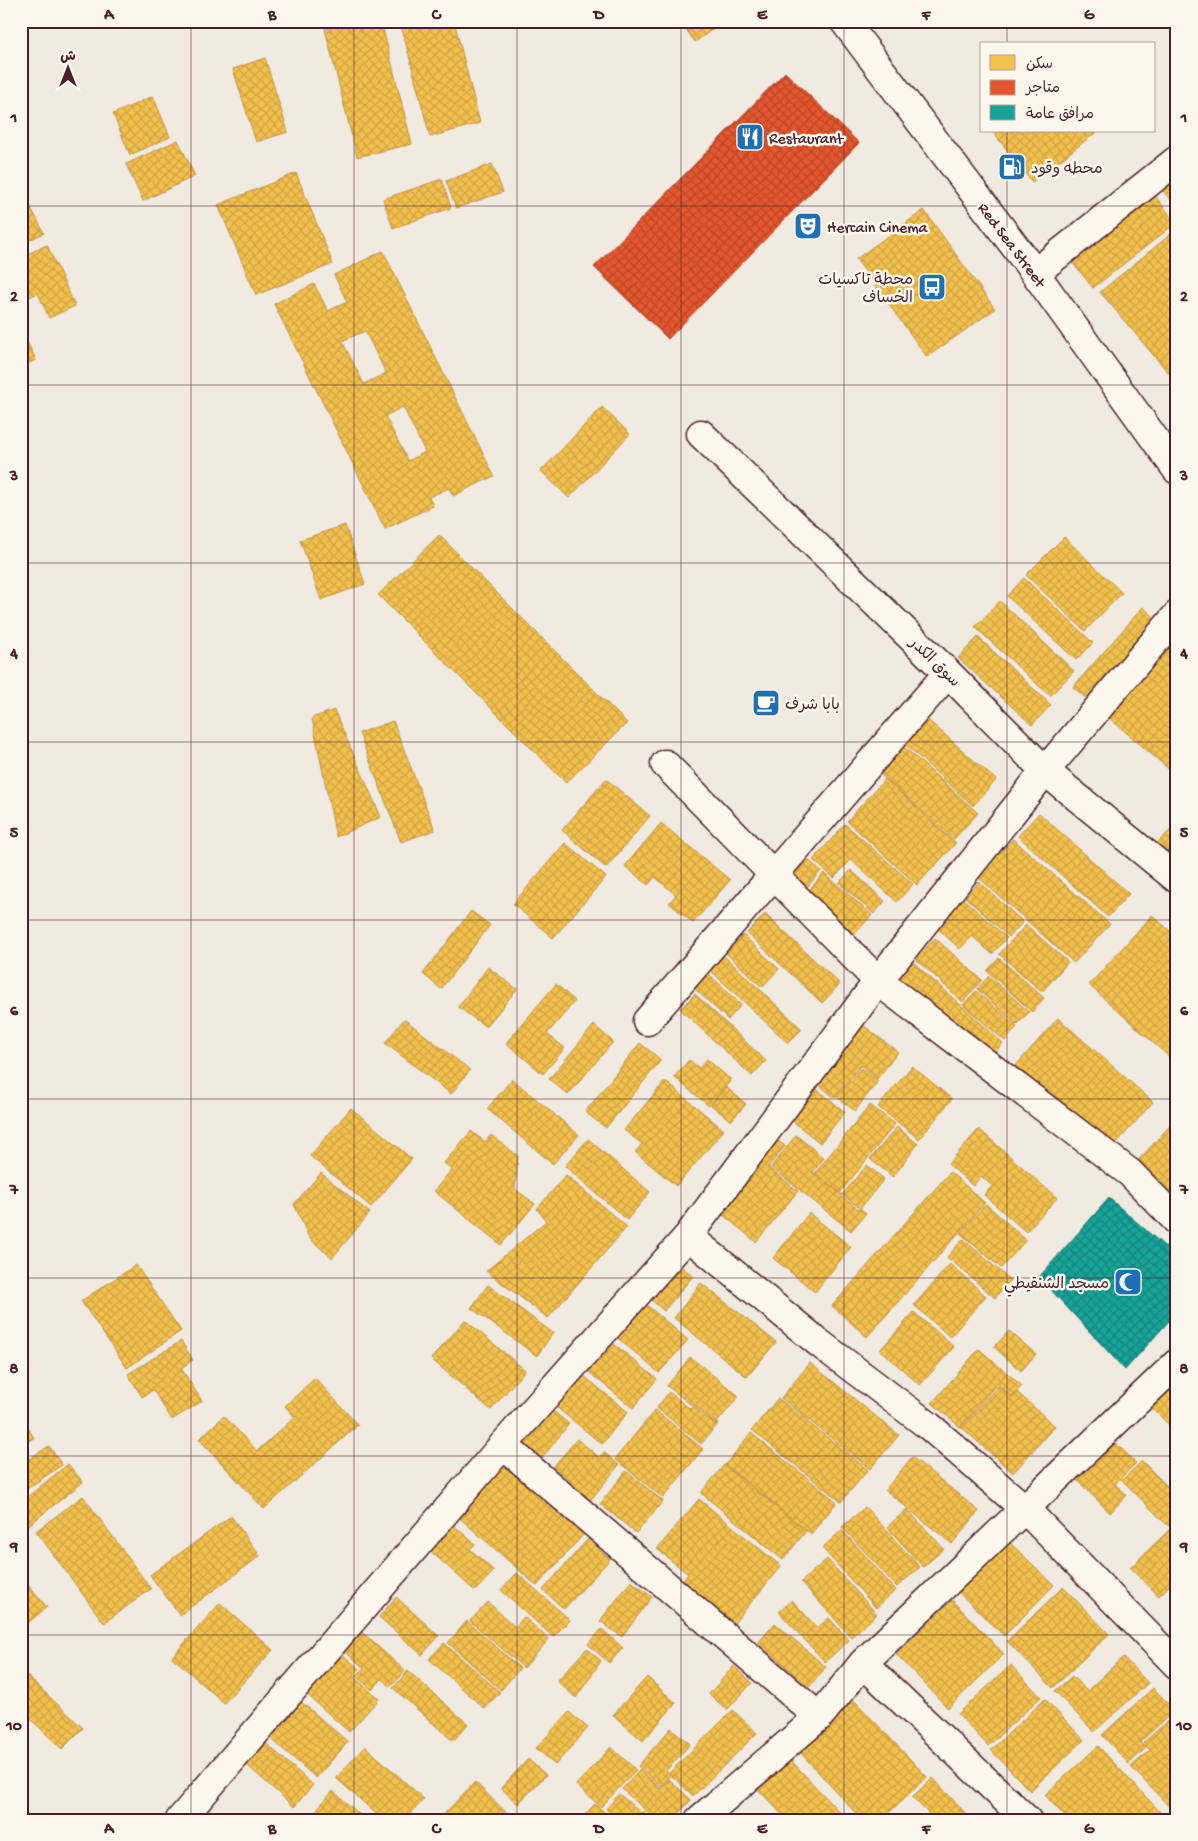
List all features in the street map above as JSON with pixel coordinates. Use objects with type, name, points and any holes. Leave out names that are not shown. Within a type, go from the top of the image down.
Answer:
[{"type":"street","name":"Red Sea Street","points":[[844,21],[1035,273],[1177,470]]},
{"type":"street","points":[[1035,273],[1177,160]]},
{"type":"street","name":"سوق الكدر","points":[[701,434],[948,673],[1045,771],[1177,879]]},
{"type":"street","points":[[180,1820],[503,1445],[688,1236],[878,981],[1045,771],[1177,615]]},
{"type":"street","points":[[647,1020],[948,673]]},
{"type":"street","points":[[665,764],[878,981],[1130,1173],[1177,1221]]},
{"type":"street","points":[[688,1236],[819,1343],[929,1426],[1025,1508],[1177,1665]]},
{"type":"street","points":[[704,1818],[819,1717],[863,1663],[1177,1363]]},
{"type":"street","points":[[503,1445],[819,1717]]},
{"type":"street","points":[[863,1663],[1027,1820]]},
{"type":"building: سكن","points":[[323,21],[381,21],[412,144],[357,157]]},
{"type":"building: سكن","points":[[400,21],[454,21],[480,123],[430,137]]},
{"type":"building: سكن","points":[[680,21],[724,21],[695,42]]},
{"type":"building: سكن","points":[[265,58],[288,132],[256,142],[233,69]]},
{"type":"building: سكن","points":[[153,96],[170,137],[130,155],[113,114]]},
{"type":"building: سكن","points":[[993,132],[1097,132],[1032,182]]},
{"type":"building: سكن","points":[[178,140],[195,176],[143,201],[126,164]]},
{"type":"building: سكن","points":[[492,164],[503,192],[456,208],[446,181]]},
{"type":"building: سكن","points":[[1177,166],[1177,207],[1157,184]]},
{"type":"building: سكن","points":[[296,173],[333,264],[256,295],[218,205]]},
{"type":"building: سكن","points":[[442,179],[451,208],[393,228],[383,199]]},
{"type":"building: سكن","points":[[1152,192],[1176,223],[1093,288],[1068,257]]},
{"type":"building: سكن","points":[[24,194],[44,233],[21,244],[21,195]]},
{"type":"building: سكن","points":[[924,210],[995,309],[927,357],[856,259]]},
{"type":"building: سكن","points":[[1177,229],[1177,383],[1100,292]]},
{"type":"building: سكن","points":[[47,245],[75,306],[49,318],[38,293],[21,301],[21,257]]},
{"type":"building: سكن","points":[[383,251],[494,476],[453,496],[449,488],[429,497],[433,506],[385,529],[274,304],[314,284],[328,311],[347,302],[334,275]],"holes":[[[365,331],[386,373],[364,384],[342,341]],[[403,407],[425,452],[408,461],[385,416]]]},
{"type":"building: سكن","points":[[21,329],[36,360],[21,367]]},
{"type":"building: سكن","points":[[602,407],[630,434],[569,498],[541,471]]},
{"type":"building: سكن","points":[[345,525],[365,584],[321,600],[300,540]]},
{"type":"building: سكن","points":[[439,535],[627,723],[566,783],[378,595]]},
{"type":"building: سكن","points":[[1064,537],[1122,593],[1085,631],[1026,575]]},
{"type":"building: سكن","points":[[1024,578],[1093,643],[1076,660],[1007,596]]},
{"type":"building: سكن","points":[[1000,601],[1074,671],[1050,696],[975,627]]},
{"type":"building: سكن","points":[[1143,607],[1177,637],[1177,764],[1171,771],[1073,687]]},
{"type":"building: سكن","points":[[978,637],[1051,705],[1032,725],[958,658]]},
{"type":"building: سكن","points":[[334,710],[381,817],[336,837],[312,718]]},
{"type":"building: سكن","points":[[927,719],[996,780],[973,806],[905,744]]},
{"type":"building: سكن","points":[[393,721],[435,830],[401,842],[359,733]]},
{"type":"building: سكن","points":[[904,747],[978,813],[954,839],[880,774]]},
{"type":"building: سكن","points":[[606,779],[650,816],[606,868],[562,830]]},
{"type":"building: سكن","points":[[885,779],[956,843],[917,885],[847,821]]},
{"type":"building: سكن","points":[[1039,813],[1129,894],[1108,917],[1018,836]]},
{"type":"building: سكن","points":[[661,823],[730,880],[693,923],[669,903],[676,895],[655,877],[648,885],[625,866]]},
{"type":"building: سكن","points":[[845,824],[913,884],[897,902],[851,860],[834,878],[813,860]]},
{"type":"building: سكن","points":[[1177,824],[1177,871],[1153,847]]},
{"type":"building: سكن","points":[[1013,839],[1110,924],[1074,963],[978,877]]},
{"type":"building: سكن","points":[[565,843],[606,877],[553,938],[513,904]]},
{"type":"building: سكن","points":[[798,851],[821,871],[800,895],[777,875]]},
{"type":"building: سكن","points":[[851,870],[885,901],[874,914],[839,883]]},
{"type":"building: سكن","points":[[824,873],[872,915],[849,940],[802,898]]},
{"type":"building: سكن","points":[[979,882],[1023,922],[1009,937],[965,897]]},
{"type":"building: سكن","points":[[960,896],[1007,938],[992,954],[972,936],[960,949],[933,924]]},
{"type":"building: سكن","points":[[471,911],[490,925],[441,989],[423,974]]},
{"type":"building: سكن","points":[[765,914],[840,984],[822,1003],[747,933]]},
{"type":"building: سكن","points":[[1152,915],[1177,937],[1176,1063],[1089,985]]},
{"type":"building: سكن","points":[[1026,925],[1068,962],[1042,992],[999,954]]},
{"type":"building: سكن","points":[[743,935],[779,969],[762,987],[726,953]]},
{"type":"building: سكن","points":[[935,938],[982,980],[963,1002],[916,959]]},
{"type":"building: سكن","points":[[723,955],[802,1029],[788,1043],[709,969]]},
{"type":"building: سكن","points":[[999,958],[1044,998],[1032,1012],[987,971]]},
{"type":"building: سكن","points":[[913,962],[1003,1043],[987,1061],[897,980]]},
{"type":"building: سكن","points":[[488,967],[517,989],[486,1027],[458,1007]]},
{"type":"building: سكن","points":[[709,974],[741,1005],[728,1020],[695,989]]},
{"type":"building: سكن","points":[[989,976],[1029,1012],[1017,1025],[977,989]]},
{"type":"building: سكن","points":[[556,984],[575,1001],[547,1034],[565,1048],[543,1074],[506,1043]]},
{"type":"building: سكن","points":[[976,991],[1017,1027],[1005,1041],[963,1005]]},
{"type":"building: سكن","points":[[695,994],[766,1061],[752,1076],[680,1009]]},
{"type":"building: سكن","points":[[1058,1018],[1153,1102],[1106,1155],[1011,1071]]},
{"type":"building: سكن","points":[[404,1019],[470,1070],[451,1094],[385,1043]]},
{"type":"building: سكن","points":[[594,1025],[613,1042],[568,1095],[549,1079]]},
{"type":"building: سكن","points":[[863,1025],[898,1052],[877,1079],[861,1065],[835,1098],[817,1083]]},
{"type":"building: سكن","points":[[640,1043],[661,1060],[606,1128],[585,1112]]},
{"type":"building: سكن","points":[[707,1059],[731,1080],[709,1106],[674,1077],[689,1060],[699,1068]]},
{"type":"building: سكن","points":[[912,1066],[952,1099],[919,1139],[878,1107]]},
{"type":"building: سكن","points":[[861,1068],[878,1081],[855,1111],[837,1097]]},
{"type":"building: سكن","points":[[512,1079],[579,1135],[553,1164],[487,1109]]},
{"type":"building: سكن","points":[[665,1081],[724,1130],[676,1186],[635,1152],[642,1144],[624,1130]]},
{"type":"building: سكن","points":[[807,1081],[845,1112],[820,1143],[781,1112]]},
{"type":"building: سكن","points":[[726,1087],[746,1104],[731,1121],[711,1105]]},
{"type":"building: سكن","points":[[870,1105],[895,1124],[840,1193],[815,1173]]},
{"type":"building: سكن","points":[[351,1108],[412,1159],[371,1207],[310,1156]]},
{"type":"building: سكن","points":[[1177,1118],[1177,1206],[1133,1166]]},
{"type":"building: سكن","points":[[897,1127],[918,1144],[893,1177],[870,1159]]},
{"type":"building: سكن","points":[[979,1129],[1057,1198],[1026,1232],[984,1195],[992,1186],[981,1176],[973,1186],[948,1164]]},
{"type":"building: سكن","points":[[471,1131],[485,1142],[491,1135],[518,1156],[515,1189],[535,1204],[501,1245],[434,1191],[452,1169],[444,1163]]},
{"type":"building: سكن","points":[[770,1135],[785,1146],[768,1167],[798,1191],[756,1242],[712,1206]]},
{"type":"building: سكن","points":[[796,1135],[824,1158],[813,1172],[866,1213],[851,1231],[771,1167]]},
{"type":"building: سكن","points":[[588,1139],[650,1192],[627,1220],[565,1166]]},
{"type":"building: سكن","points":[[867,1165],[884,1179],[859,1210],[841,1196]]},
{"type":"building: سكن","points":[[950,1172],[985,1203],[867,1337],[832,1306]]},
{"type":"building: سكن","points":[[321,1173],[370,1213],[332,1258],[309,1238],[294,1204]]},
{"type":"building: سكن","points":[[566,1175],[627,1227],[548,1318],[486,1271],[546,1221],[537,1209]]},
{"type":"building: سكن","points":[[986,1204],[1026,1240],[1001,1268],[960,1233]]},
{"type":"building: سكن","points":[[809,1213],[851,1247],[815,1292],[773,1258]]},
{"type":"building: سكن","points":[[963,1239],[1010,1280],[995,1298],[947,1257]]},
{"type":"building: سكن","points":[[668,1255],[693,1276],[664,1311],[639,1289]]},
{"type":"building: سكن","points":[[950,1264],[986,1296],[950,1337],[914,1305]]},
{"type":"building: سكن","points":[[136,1265],[181,1331],[127,1368],[81,1301]]},
{"type":"building: سكن","points":[[701,1283],[776,1342],[747,1377],[674,1318]]},
{"type":"building: سكن","points":[[488,1285],[553,1333],[537,1356],[471,1308]]},
{"type":"building: سكن","points":[[642,1301],[688,1340],[659,1373],[613,1334]]},
{"type":"building: سكن","points":[[914,1312],[954,1347],[920,1385],[880,1350]]},
{"type":"building: سكن","points":[[465,1320],[525,1370],[491,1410],[431,1359]]},
{"type":"building: سكن","points":[[1009,1331],[1036,1354],[1021,1371],[994,1347]]},
{"type":"building: سكن","points":[[609,1340],[657,1379],[633,1408],[585,1369]]},
{"type":"building: سكن","points":[[181,1341],[193,1360],[181,1368],[202,1401],[172,1420],[153,1390],[142,1397],[128,1374]]},
{"type":"building: سكن","points":[[979,1349],[1022,1386],[1012,1397],[997,1384],[960,1427],[932,1403]]},
{"type":"building: سكن","points":[[690,1357],[739,1396],[716,1424],[667,1386]]},
{"type":"building: سكن","points":[[810,1363],[899,1435],[870,1469],[781,1398]]},
{"type":"building: سكن","points":[[578,1371],[628,1412],[602,1444],[551,1403]]},
{"type":"building: سكن","points":[[315,1378],[358,1425],[264,1509],[199,1439],[224,1416],[257,1451],[295,1417],[285,1406]]},
{"type":"building: سكن","points":[[1170,1379],[1177,1385],[1177,1433],[1146,1402]]},
{"type":"building: سكن","points":[[998,1386],[1012,1398],[1017,1392],[1055,1426],[1013,1473],[961,1427]]},
{"type":"building: سكن","points":[[669,1392],[690,1409],[694,1405],[718,1424],[701,1444],[657,1408]]},
{"type":"building: سكن","points":[[778,1398],[868,1470],[841,1502],[752,1430]]},
{"type":"building: سكن","points":[[541,1401],[569,1424],[538,1463],[509,1440]]},
{"type":"building: سكن","points":[[655,1410],[703,1449],[663,1498],[615,1459]]},
{"type":"building: سكن","points":[[21,1416],[34,1438],[21,1445]]},
{"type":"building: سكن","points":[[751,1433],[837,1502],[811,1534],[725,1465]]},
{"type":"building: سكن","points":[[577,1439],[599,1457],[604,1452],[619,1465],[588,1503],[567,1486],[570,1481],[553,1467]]},
{"type":"building: سكن","points":[[1114,1441],[1136,1463],[1115,1484],[1127,1495],[1110,1513],[1076,1479]]},
{"type":"building: سكن","points":[[49,1446],[62,1465],[21,1493],[21,1464]]},
{"type":"building: سكن","points":[[912,1457],[979,1511],[952,1544],[885,1490]]},
{"type":"building: سكن","points":[[1142,1461],[1177,1496],[1177,1517],[1168,1526],[1122,1480]]},
{"type":"building: سكن","points":[[501,1462],[583,1535],[537,1586],[454,1513]]},
{"type":"building: سكن","points":[[68,1464],[83,1482],[24,1529],[21,1526],[21,1502]]},
{"type":"building: سكن","points":[[724,1465],[806,1531],[783,1560],[701,1493]]},
{"type":"building: سكن","points":[[1177,1467],[1177,1484],[1168,1475]]},
{"type":"building: سكن","points":[[626,1471],[663,1501],[636,1533],[600,1504]]},
{"type":"building: سكن","points":[[83,1496],[151,1589],[104,1623],[36,1531]]},
{"type":"building: سكن","points":[[699,1499],[781,1566],[731,1627],[679,1585],[688,1574],[657,1549]]},
{"type":"building: سكن","points":[[865,1507],[920,1567],[897,1587],[842,1527]]},
{"type":"building: سكن","points":[[907,1509],[944,1549],[923,1567],[887,1527]]},
{"type":"building: سكن","points":[[231,1516],[260,1556],[180,1615],[150,1575]]},
{"type":"building: سكن","points":[[450,1522],[475,1544],[470,1549],[494,1571],[475,1591],[427,1548]]},
{"type":"building: سكن","points":[[1177,1522],[1177,1578],[1159,1596],[1130,1568]]},
{"type":"building: سكن","points":[[842,1530],[896,1590],[876,1608],[822,1548]]},
{"type":"building: سكن","points":[[1004,1537],[1054,1585],[1004,1636],[954,1588]]},
{"type":"building: سكن","points":[[588,1539],[610,1559],[564,1609],[543,1590]]},
{"type":"building: سكن","points":[[827,1559],[877,1614],[851,1637],[801,1582]]},
{"type":"building: سكن","points":[[517,1573],[570,1620],[553,1637],[501,1590]]},
{"type":"building: سكن","points":[[21,1577],[47,1607],[21,1629]]},
{"type":"building: سكن","points":[[631,1581],[652,1597],[622,1637],[600,1621]]},
{"type":"building: سكن","points":[[1063,1587],[1109,1634],[1053,1688],[1007,1641]]},
{"type":"building: سكن","points":[[396,1597],[439,1636],[422,1655],[379,1617]]},
{"type":"building: سكن","points":[[792,1600],[817,1628],[829,1618],[849,1640],[825,1662],[779,1612]]},
{"type":"building: سكن","points":[[952,1600],[1004,1654],[948,1708],[896,1654]]},
{"type":"building: سكن","points":[[488,1602],[515,1627],[524,1617],[549,1639],[524,1668],[470,1621]]},
{"type":"building: سكن","points":[[220,1603],[273,1650],[224,1703],[172,1657]]},
{"type":"building: سكن","points":[[467,1621],[520,1668],[501,1690],[448,1643]]},
{"type":"building: سكن","points":[[775,1623],[826,1667],[809,1687],[758,1643]]},
{"type":"building: سكن","points":[[354,1625],[405,1671],[390,1687],[382,1679],[372,1690],[356,1676],[364,1668],[337,1644]]},
{"type":"building: سكن","points":[[602,1629],[623,1648],[609,1663],[588,1644]]},
{"type":"building: سكن","points":[[444,1643],[500,1692],[485,1709],[429,1659]]},
{"type":"building: سكن","points":[[587,1648],[601,1661],[576,1698],[557,1681]]},
{"type":"building: سكن","points":[[339,1651],[359,1669],[353,1676],[379,1699],[349,1732],[303,1691]]},
{"type":"building: سكن","points":[[1123,1657],[1148,1683],[1094,1732],[1055,1691],[1072,1676],[1087,1691]]},
{"type":"building: سكن","points":[[1011,1665],[1041,1697],[988,1746],[958,1714]]},
{"type":"building: سكن","points":[[734,1666],[752,1683],[727,1710],[709,1694]]},
{"type":"building: سكن","points":[[21,1670],[83,1728],[62,1749],[21,1710]]},
{"type":"building: سكن","points":[[408,1671],[468,1724],[453,1741],[393,1688]]},
{"type":"building: سكن","points":[[647,1677],[676,1703],[643,1741],[613,1715]]},
{"type":"building: سكن","points":[[1153,1688],[1175,1710],[1140,1742],[1146,1748],[1129,1764],[1102,1735]]},
{"type":"building: سكن","points":[[298,1699],[348,1742],[316,1778],[267,1735]]},
{"type":"building: سكن","points":[[853,1699],[927,1777],[881,1820],[862,1820],[798,1750]]},
{"type":"building: سكن","points":[[1045,1699],[1084,1740],[1030,1791],[991,1750]]},
{"type":"building: سكن","points":[[733,1710],[757,1733],[693,1796],[669,1773]]},
{"type":"building: سكن","points":[[569,1712],[588,1728],[555,1765],[536,1748]]},
{"type":"building: سكن","points":[[1175,1714],[1177,1716],[1177,1815],[1131,1767],[1150,1750],[1143,1743]]},
{"type":"building: سكن","points":[[671,1728],[690,1744],[666,1771],[671,1775],[661,1787],[638,1766]]},
{"type":"building: سكن","points":[[258,1736],[313,1785],[294,1807],[239,1758]]},
{"type":"building: سكن","points":[[365,1746],[424,1799],[405,1820],[383,1820],[336,1778]]},
{"type":"building: سكن","points":[[1098,1746],[1162,1814],[1156,1820],[1068,1820],[1045,1795]]},
{"type":"building: سكن","points":[[611,1747],[636,1770],[601,1807],[576,1785]]},
{"type":"building: سكن","points":[[785,1754],[847,1820],[785,1820],[753,1784]]},
{"type":"building: سكن","points":[[528,1759],[546,1775],[518,1804],[501,1788]]},
{"type":"building: سكن","points":[[640,1770],[661,1789],[669,1779],[691,1800],[673,1820],[656,1820],[622,1789]]},
{"type":"building: سكن","points":[[933,1778],[969,1817],[965,1820],[923,1820],[929,1814],[912,1797]]},
{"type":"building: سكن","points":[[475,1782],[514,1820],[438,1820]]},
{"type":"building: سكن","points":[[333,1791],[366,1820],[307,1820]]},
{"type":"building: سكن","points":[[619,1794],[641,1813],[643,1811],[653,1820],[618,1820],[606,1809]]},
{"type":"building: سكن","points":[[595,1804],[613,1820],[581,1819]]},
{"type":"building: سكن","points":[[21,1809],[33,1820],[21,1820]]},
{"type":"building: متاجر","points":[[785,72],[859,143],[668,339],[594,267]]},
{"type":"building: مرافق عامة","points":[[1109,1198],[1177,1257],[1177,1312],[1125,1370],[1039,1277]]},
{"type":"place","name":"Restaurant","points":[[750,137]]},
{"type":"place","name":"محطه وقود","points":[[1012,167]]},
{"type":"place","name":"Hercain Cinema","points":[[808,226]]},
{"type":"place","name":"محطة تاكسيات الخساف","points":[[932,287]]},
{"type":"place","name":"بابا شرف","points":[[766,703]]},
{"type":"place","name":"مسجد الشنقيطي","points":[[1128,1282]]}]
